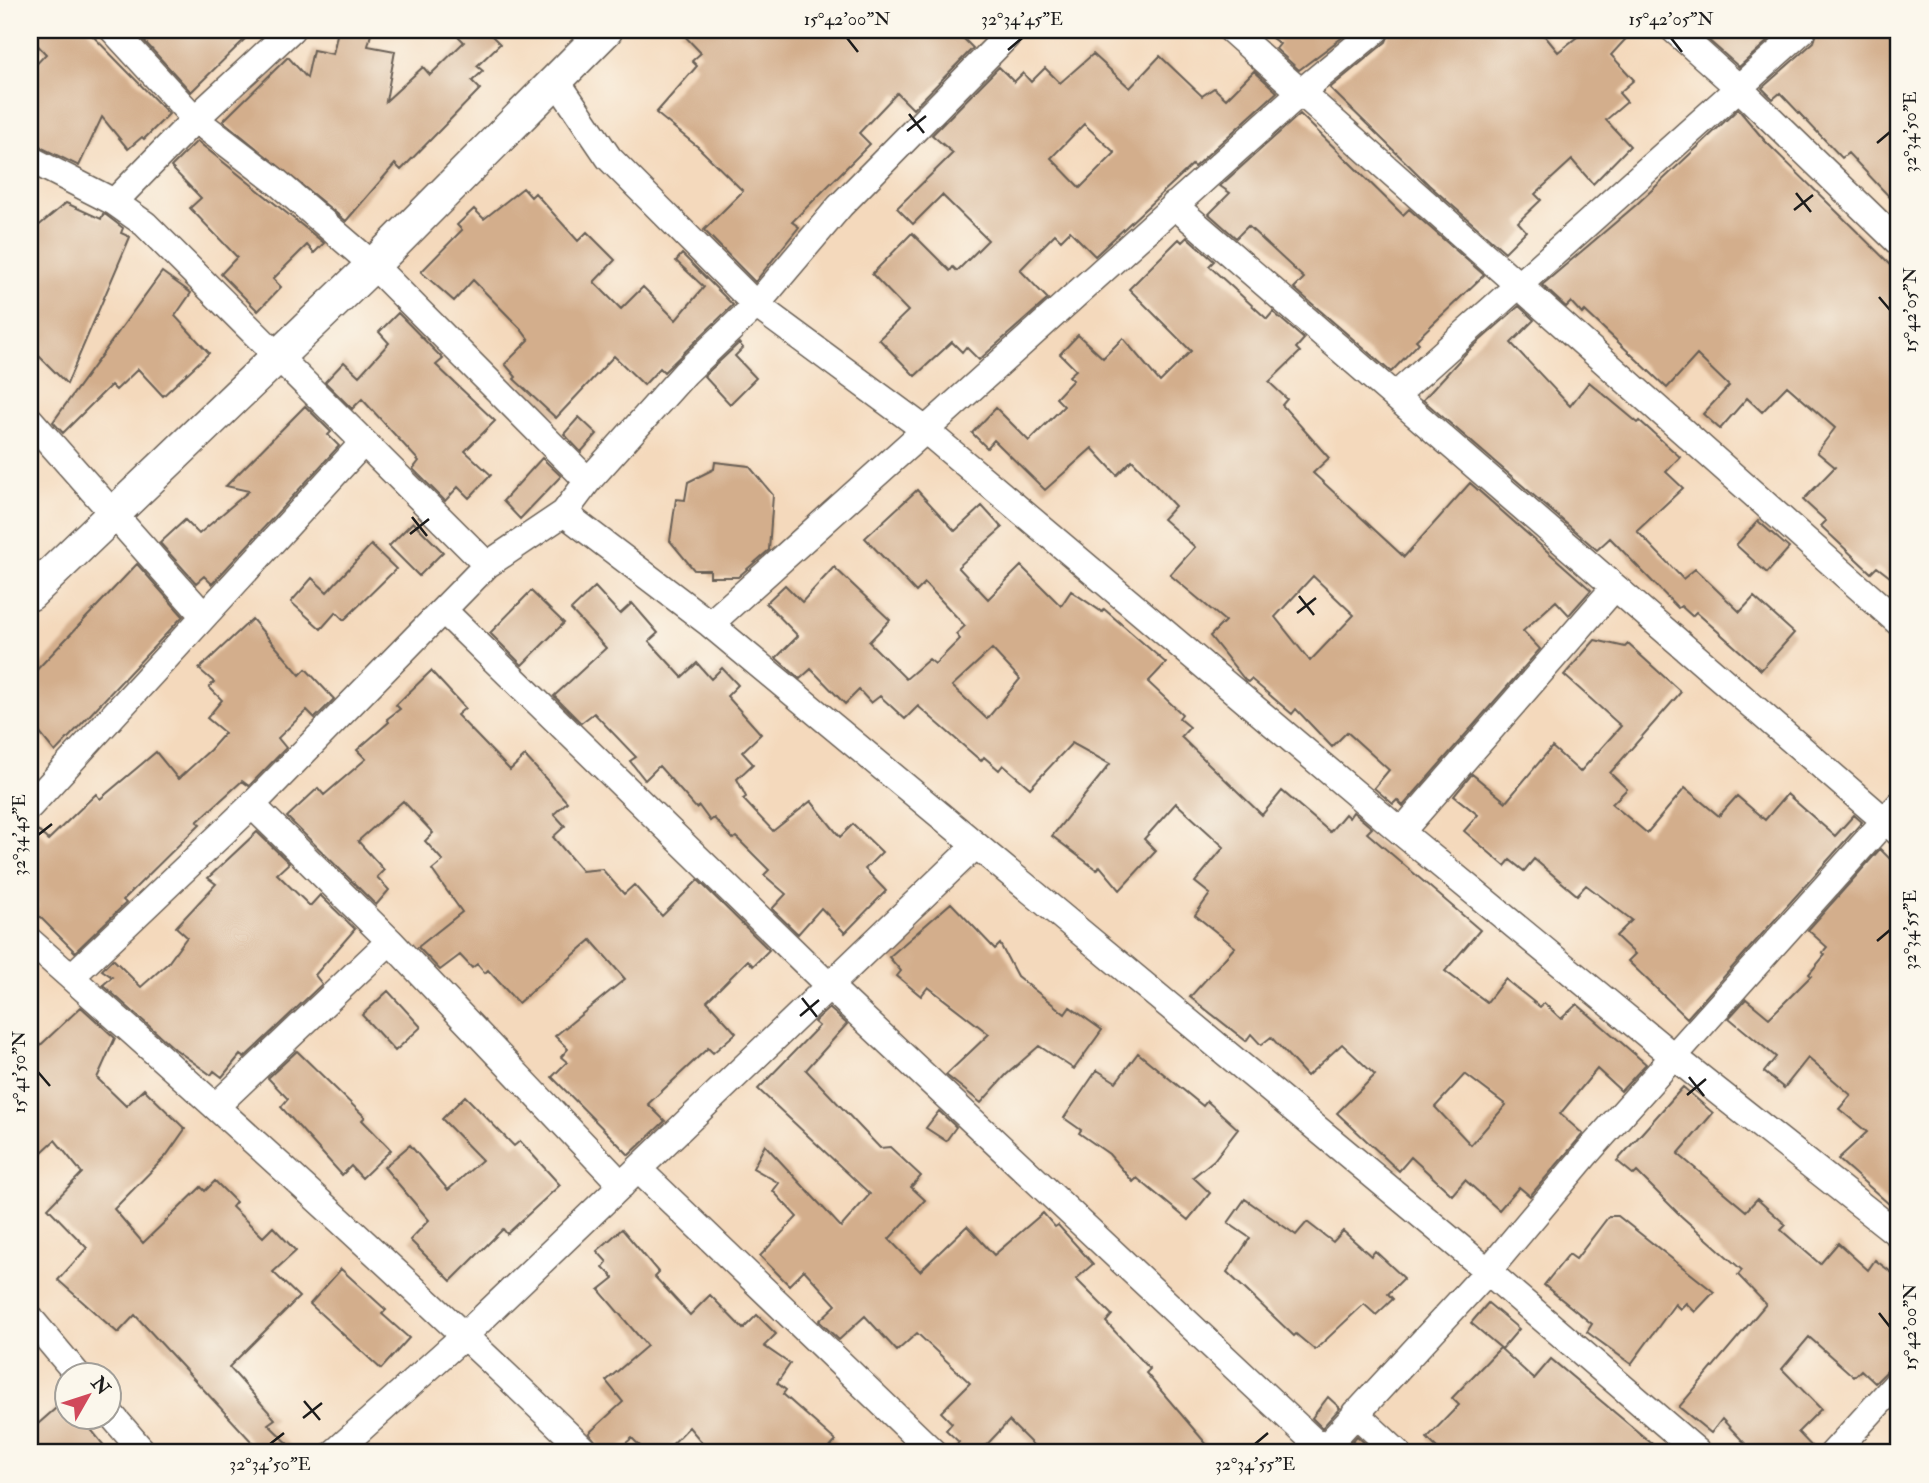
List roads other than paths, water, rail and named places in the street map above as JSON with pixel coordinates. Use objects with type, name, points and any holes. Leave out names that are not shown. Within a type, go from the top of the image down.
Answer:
[{"type":"street","points":[[113,30],[195,119],[278,183],[373,265],[588,481]]},
{"type":"street","points":[[114,202],[195,119],[291,30]]},
{"type":"street","points":[[30,594],[373,265],[606,30]]},
{"type":"street","points":[[71,977],[252,805],[487,565],[564,513],[588,481],[685,373],[756,305],[841,205],[1013,30]]},
{"type":"street","points":[[1231,30],[1519,282],[1899,622]]},
{"type":"street","points":[[710,624],[1174,205],[1302,91],[1376,30]]},
{"type":"street","points":[[1674,30],[1740,89],[1899,243]]},
{"type":"street","points":[[1395,396],[1803,30]]},
{"type":"street","points":[[556,80],[609,158],[756,305],[924,429],[1401,832],[1673,1056],[1899,1236]]},
{"type":"street","points":[[32,164],[114,202],[145,224],[487,565]]},
{"type":"street","points":[[444,611],[829,986],[1322,1452],[1487,1272],[1673,1056],[1895,820],[1614,588],[1174,205]]},
{"type":"street","points":[[30,420],[204,616]]},
{"type":"street","points":[[30,806],[363,443]]},
{"type":"street","points":[[564,513],[710,624],[1487,1272],[1699,1453]]},
{"type":"street","points":[[1401,832],[1614,588]]},
{"type":"street","points":[[252,805],[630,1177],[934,1453]]},
{"type":"street","points":[[334,1453],[465,1335],[976,845]]},
{"type":"street","points":[[30,941],[216,1106],[465,1335],[587,1453]]},
{"type":"street","points":[[216,1106],[390,942]]},
{"type":"street","points":[[30,1318],[65,1360]]},
{"type":"street","points":[[1833,1453],[1899,1381]]},
{"type":"street","points":[[1355,1413],[1398,1453]]},
{"type":"street","points":[[122,1428],[144,1453]]}]
